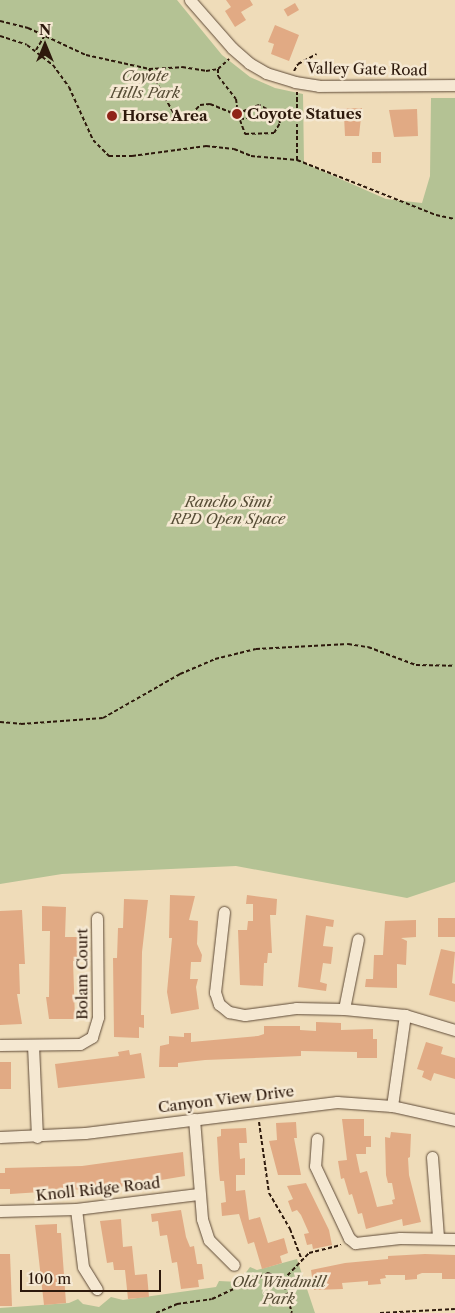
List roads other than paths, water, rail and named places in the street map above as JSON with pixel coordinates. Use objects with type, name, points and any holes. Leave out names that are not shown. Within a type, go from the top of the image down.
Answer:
[{"type":"street","name":"Valley Gate Road","points":[[190,0],[235,51],[266,72],[295,82],[319,86],[455,85]]},
{"type":"street","points":[[224,912],[215,992],[223,1008],[236,1015],[296,1008],[344,1009],[405,1015],[455,1030]]},
{"type":"street","name":"Bolam Court","points":[[33,1045],[80,1044],[95,1031],[97,918]]},
{"type":"street","points":[[344,1009],[358,939]]},
{"type":"street","points":[[392,1106],[405,1015]]},
{"type":"street","points":[[0,1045],[33,1045],[37,1137]]},
{"type":"street","name":"Canyon View Drive","points":[[0,1137],[37,1137],[337,1102],[392,1106],[455,1120]]},
{"type":"street","points":[[194,1119],[199,1164],[198,1194],[209,1240],[234,1265]]},
{"type":"street","points":[[317,1139],[315,1166],[349,1238],[355,1243],[438,1237],[455,1239]]},
{"type":"street","points":[[432,1157],[438,1237]]},
{"type":"street","name":"Knoll Ridge Road","points":[[0,1211],[76,1209],[198,1194]]},
{"type":"street","points":[[76,1209],[83,1267],[97,1289]]},
{"type":"place","name":"Coyote Statues","points":[[237,114]]},
{"type":"place","name":"Horse Area","points":[[112,116]]},
{"type":"park label","name":"Coyote Hills Park","points":[[145,84]]},
{"type":"park label","name":"Rancho Simi RPD Open Space","points":[[228,510]]},
{"type":"park label","name":"Old Windmill Park","points":[[279,1290]]}]
